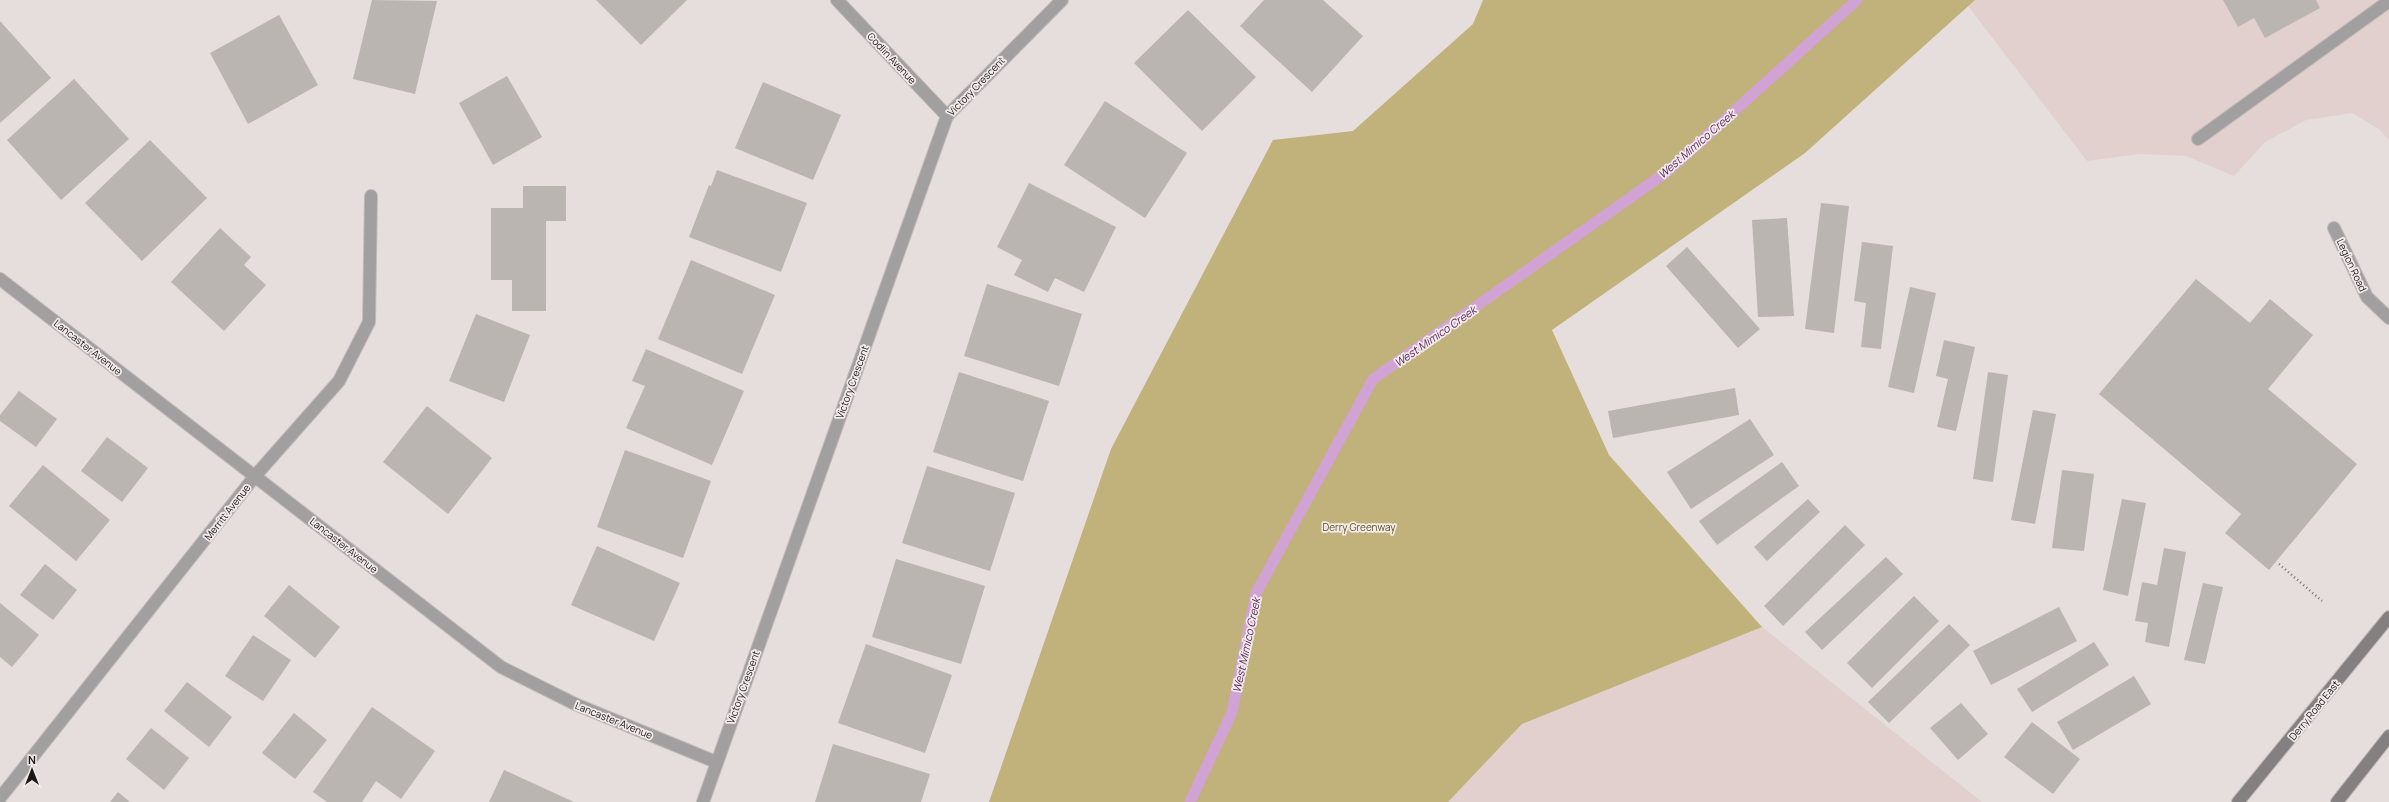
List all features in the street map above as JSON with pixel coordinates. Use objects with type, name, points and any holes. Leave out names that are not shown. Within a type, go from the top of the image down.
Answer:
[{"type":"main road","name":"Derry Road East","points":[[2238,802],[2389,617]]},
{"type":"main road","points":[[2337,802],[2389,736]]},
{"type":"street","name":"Codlin Avenue","points":[[837,0],[947,116]]},
{"type":"street","name":"Victory Crescent","points":[[703,802],[947,116],[1062,0]]},
{"type":"street","points":[[2198,139],[2389,0]]},
{"type":"street","name":"Merritt Avenue","points":[[0,798],[255,476],[339,381],[369,322],[371,196]]},
{"type":"street","name":"Legion Road","points":[[2334,228],[2367,297],[2389,318]]},
{"type":"street","name":"Lancaster Avenue","points":[[0,279],[501,667],[575,704],[716,762]]},
{"type":"path","points":[[2279,564],[2322,601]]},
{"type":"shaded area","points":[[1975,0],[2389,0],[2389,140],[2379,129],[2352,113],[2306,120],[2265,142],[2234,176],[2186,156],[2139,154],[2087,161],[1968,6]]},
{"type":"shaded area","points":[[1762,627],[1982,802],[1448,802],[1522,724]]},
{"type":"green space","name":"Derry Greenway","points":[[1483,0],[1975,0],[1805,153],[1552,330],[1609,455],[1762,627],[1522,724],[1448,802],[989,802],[1111,449],[1273,140],[1353,131],[1473,24]]},
{"type":"building","points":[[372,0],[437,1],[415,94],[353,79]]},
{"type":"building","points":[[596,0],[687,0],[641,45]]},
{"type":"building","points":[[1264,0],[1323,0],[1363,36],[1312,92],[1240,26]]},
{"type":"building","points":[[2223,0],[2316,0],[2320,8],[2265,38],[2254,18],[2238,27]]},
{"type":"building","points":[[1188,10],[1256,77],[1202,131],[1134,63]]},
{"type":"building","points":[[279,15],[318,85],[248,124],[210,53]]},
{"type":"building","points":[[0,21],[51,78],[0,123]]},
{"type":"building","points":[[507,76],[542,137],[493,165],[459,103]]},
{"type":"building","points":[[74,79],[129,139],[61,200],[7,140]]},
{"type":"building","points":[[763,82],[841,115],[813,180],[735,148]]},
{"type":"building","points":[[1105,101],[1187,153],[1145,218],[1064,165]]},
{"type":"building","points":[[150,140],[207,198],[142,261],[85,203]]},
{"type":"building","points":[[717,170],[807,203],[781,272],[689,237],[709,185],[711,186]]},
{"type":"building","points":[[1029,183],[1116,227],[1084,292],[1055,278],[1048,292],[1014,275],[1022,260],[997,247]]},
{"type":"building","points":[[523,186],[566,186],[566,221],[546,221],[546,311],[512,311],[512,280],[491,280],[491,208],[523,208]]},
{"type":"building","points":[[1821,203],[1849,206],[1834,333],[1805,329]]},
{"type":"building","points":[[1787,218],[1794,316],[1758,317],[1752,220]]},
{"type":"building","points":[[220,228],[251,257],[244,265],[266,285],[224,331],[171,282]]},
{"type":"building","points":[[1862,242],[1893,246],[1881,349],[1861,347],[1866,303],[1854,301]]},
{"type":"building","points":[[1687,247],[1760,329],[1738,348],[1666,266]]},
{"type":"building","points":[[691,260],[775,295],[742,374],[658,339]]},
{"type":"building","points":[[2196,279],[2250,323],[2270,299],[2313,335],[2268,389],[2357,464],[2269,570],[2225,533],[2241,514],[2099,394]]},
{"type":"building","points":[[987,284],[1082,314],[1059,386],[964,356]]},
{"type":"building","points":[[1910,287],[1936,293],[1914,393],[1888,387]]},
{"type":"building","points":[[476,314],[530,335],[504,402],[449,381]]},
{"type":"building","points":[[1944,340],[1975,347],[1956,431],[1937,427],[1948,379],[1936,376]]},
{"type":"building","points":[[646,349],[744,391],[712,465],[626,428],[645,386],[632,381]]},
{"type":"building","points":[[959,372],[1049,401],[1023,481],[933,452]]},
{"type":"building","points":[[1988,372],[2008,375],[1993,482],[1973,479]]},
{"type":"building","points":[[1735,388],[1739,415],[1613,438],[1608,411]]},
{"type":"building","points":[[19,391],[57,419],[36,447],[0,421],[0,415]]},
{"type":"building","points":[[427,406],[492,458],[448,514],[383,462]]},
{"type":"building","points":[[2033,410],[2056,414],[2035,524],[2011,520]]},
{"type":"building","points":[[1750,419],[1774,455],[1691,509],[1667,472]]},
{"type":"building","points":[[107,437],[148,468],[122,502],[81,471]]},
{"type":"building","points":[[625,450],[711,481],[683,558],[597,527]]},
{"type":"building","points":[[1782,462],[1799,486],[1717,545],[1699,521]]},
{"type":"building","points":[[43,465],[110,520],[76,561],[9,506]]},
{"type":"building","points":[[927,466],[1015,493],[990,571],[902,543]]},
{"type":"building","points":[[2062,470],[2094,474],[2084,551],[2052,548]]},
{"type":"building","points":[[1808,499],[1820,512],[1767,561],[1754,547]]},
{"type":"building","points":[[2122,499],[2146,503],[2128,596],[2103,590]]},
{"type":"building","points":[[1845,525],[1865,545],[1783,626],[1764,606]]},
{"type":"building","points":[[597,546],[680,583],[654,641],[571,605]]},
{"type":"building","points":[[2164,548],[2186,552],[2169,647],[2145,642],[2148,623],[2135,621],[2142,582],[2157,585]]},
{"type":"building","points":[[1886,557],[1903,574],[1822,650],[1805,632]]},
{"type":"building","points":[[896,559],[985,586],[961,664],[872,637]]},
{"type":"building","points":[[45,564],[77,590],[53,620],[20,595]]},
{"type":"building","points":[[2203,583],[2223,587],[2205,664],[2184,660]]},
{"type":"building","points":[[289,585],[340,627],[315,658],[264,616]]},
{"type":"building","points":[[1914,596],[1939,621],[1872,688],[1847,663]]},
{"type":"building","points":[[0,603],[39,635],[12,667],[0,657]]},
{"type":"building","points":[[2059,607],[2077,641],[1991,685],[1973,651]]},
{"type":"building","points":[[1949,624],[1970,645],[1889,723],[1868,702]]},
{"type":"building","points":[[253,635],[291,660],[263,701],[225,676]]},
{"type":"building","points":[[2094,642],[2109,665],[2032,712],[2017,689]]},
{"type":"building","points":[[866,644],[952,675],[925,753],[838,723]]},
{"type":"building","points":[[2134,676],[2151,704],[2073,750],[2057,722]]},
{"type":"building","points":[[187,682],[232,717],[209,747],[164,711]]},
{"type":"building","points":[[1961,703],[1988,734],[1958,760],[1930,728]]},
{"type":"building","points":[[372,707],[435,751],[401,799],[376,781],[362,802],[327,802],[313,792]]},
{"type":"building","points":[[294,713],[327,740],[295,779],[262,753]]},
{"type":"building","points":[[2032,722],[2080,759],[2053,794],[2004,757]]},
{"type":"building","points":[[151,728],[189,758],[164,790],[126,759]]},
{"type":"building","points":[[833,744],[930,774],[921,802],[815,802]]},
{"type":"building","points":[[504,770],[574,802],[489,802]]},
{"type":"building","points":[[118,792],[130,802],[110,802]]},
{"type":"waterway","name":"West Mimico Creek","points":[[1190,802],[1232,712],[1256,593],[1373,379],[1668,171],[1857,0]]}]
